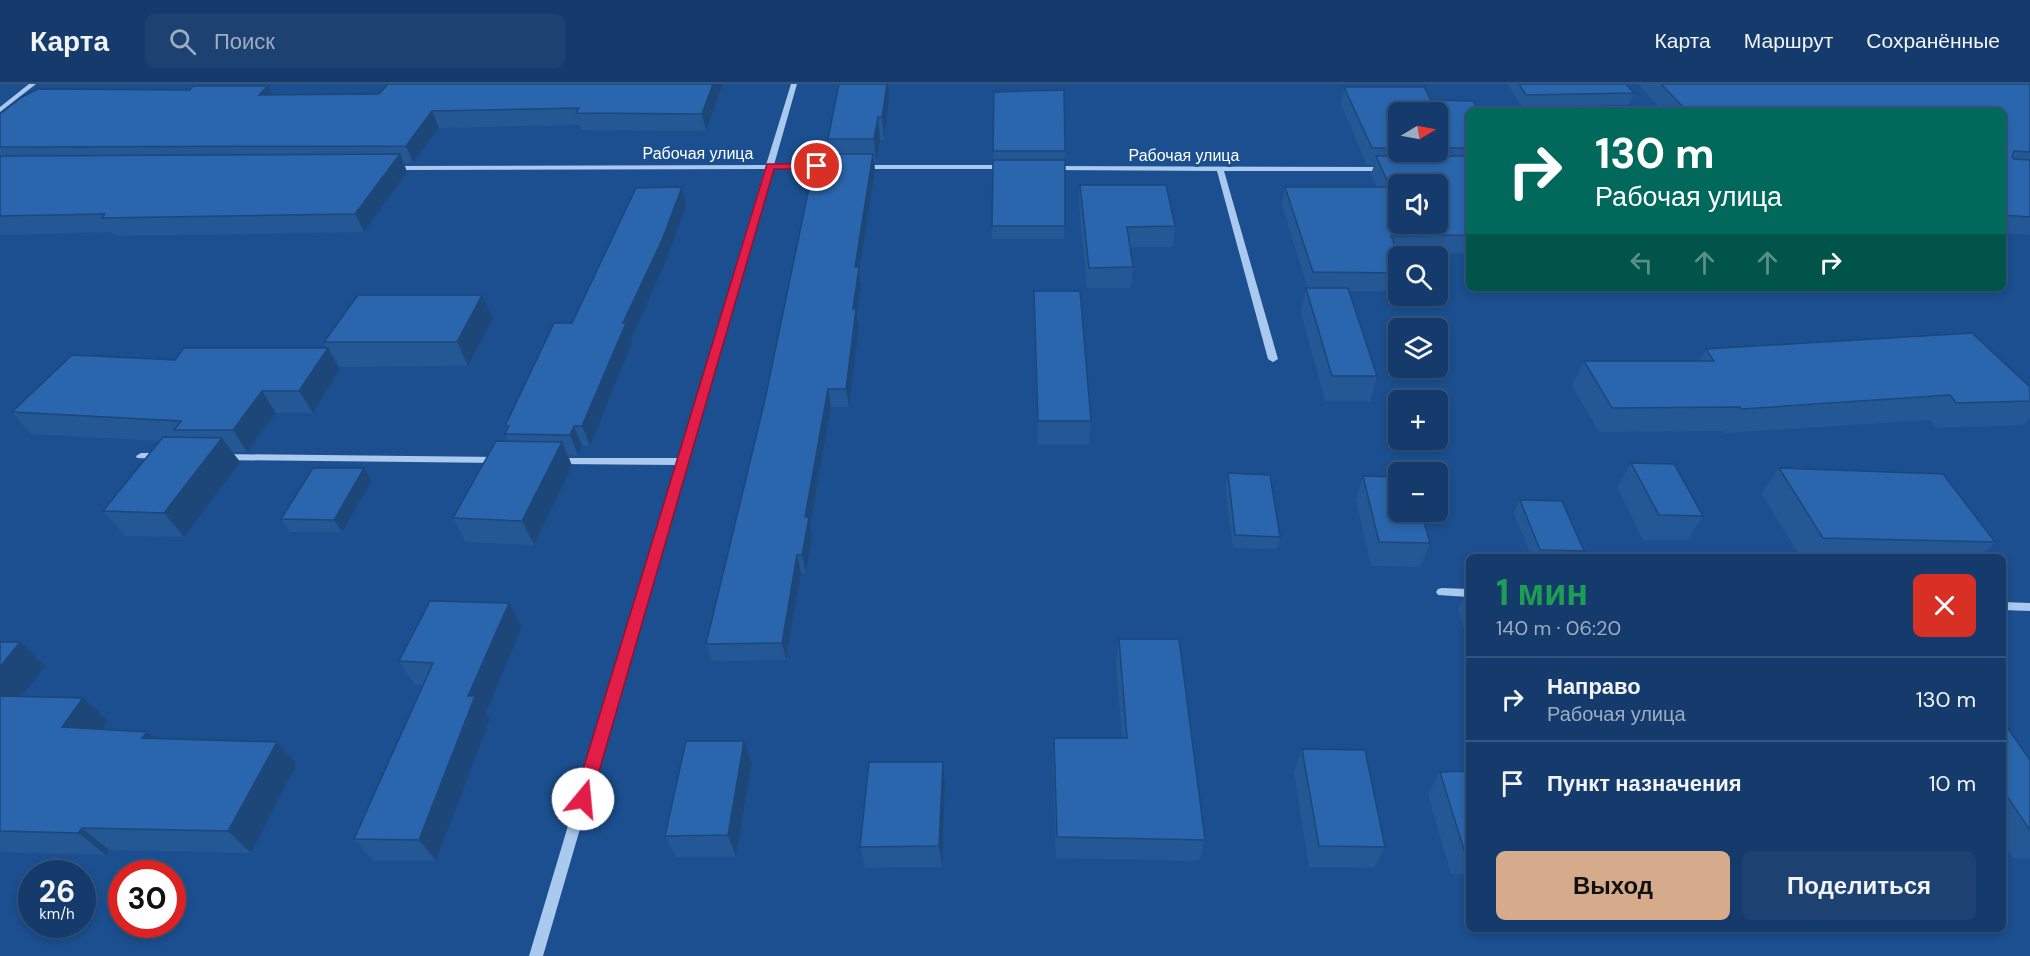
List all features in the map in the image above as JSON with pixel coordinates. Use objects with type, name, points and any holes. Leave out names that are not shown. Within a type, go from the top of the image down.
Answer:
[{"type":"street","points":[[0,110],[33,84]]},
{"type":"street","points":[[536,956],[794,84]]},
{"type":"street","name":"Рабочая улица","points":[[379,168],[841,167]]},
{"type":"street","points":[[853,167],[1018,168]]},
{"type":"street","name":"Рабочая улица","points":[[1042,168],[1397,169]]},
{"type":"street","points":[[1220,168],[1273,360]]},
{"type":"street","points":[[141,456],[177,456]]},
{"type":"street","points":[[212,457],[506,460]]},
{"type":"street","points":[[542,461],[683,462]]},
{"type":"street","points":[[1442,592],[1466,593]]},
{"type":"street","points":[[2006,606],[2030,607]]},
{"type":"building","points":[[388,84],[713,84],[702,114],[576,113],[579,108],[432,111],[406,146],[0,147],[0,114],[22,97],[38,89],[190,90],[193,86],[268,86],[259,95],[379,94]]},
{"type":"building","points":[[839,84],[887,84],[882,117],[878,117],[874,139],[828,139]]},
{"type":"building","points":[[1519,84],[1626,84],[1634,93],[1526,95]]},
{"type":"building","points":[[1661,84],[2030,84],[2030,152],[2014,151],[2012,157],[2030,160],[2030,217],[2006,215],[2006,108],[1684,108]]},
{"type":"building","points":[[1344,87],[1424,87],[1431,100],[1473,101],[1477,108],[1466,108],[1466,148],[1448,148],[1448,102],[1388,102],[1388,148],[1372,148]]},
{"type":"building","points":[[1064,90],[1065,151],[993,151],[994,92]]},
{"type":"building","points":[[400,154],[355,214],[102,218],[105,214],[0,216],[0,156]]},
{"type":"building","points":[[827,154],[873,154],[855,267],[859,267],[853,309],[856,309],[846,389],[828,389],[805,517],[809,517],[802,555],[797,555],[782,643],[706,644],[764,404],[809,188],[820,188]]},
{"type":"building","points":[[1376,156],[1388,156],[1388,162],[1448,162],[1448,156],[1466,156],[1466,235],[1391,236],[1395,246],[1388,246],[1388,273],[1313,272],[1285,187],[1388,187],[1388,234],[1448,234],[1448,174],[1388,174],[1388,183]]},
{"type":"building","points":[[993,160],[1065,160],[1065,226],[992,226]]},
{"type":"building","points":[[1080,185],[1166,185],[1175,226],[1127,227],[1133,267],[1089,268]]},
{"type":"building","points":[[682,187],[662,240],[623,323],[626,323],[582,426],[574,426],[570,435],[505,434],[509,426],[505,426],[554,323],[572,323],[636,188]]},
{"type":"building","points":[[1306,288],[1348,288],[1377,376],[1332,376]]},
{"type":"building","points":[[1034,291],[1080,291],[1091,421],[1038,421]]},
{"type":"building","points":[[358,295],[482,295],[457,342],[324,342]]},
{"type":"building","points":[[1972,333],[2030,387],[2030,401],[1956,403],[1950,395],[1741,409],[1740,407],[1612,408],[1584,361],[1714,361],[1706,349]]},
{"type":"building","points":[[184,348],[328,348],[299,391],[262,391],[233,430],[174,430],[181,421],[12,412],[72,355],[175,360]]},
{"type":"building","points":[[163,437],[222,438],[164,513],[103,511]]},
{"type":"building","points":[[496,441],[562,442],[522,521],[453,518]]},
{"type":"building","points":[[1631,463],[1674,464],[1703,516],[1659,515]]},
{"type":"building","points":[[313,468],[364,468],[334,520],[281,519]]},
{"type":"building","points":[[1779,468],[1943,474],[1995,542],[1823,538]]},
{"type":"building","points":[[1228,473],[1270,475],[1280,537],[1235,535]]},
{"type":"building","points":[[1363,476],[1388,477],[1388,522],[1424,522],[1430,543],[1379,542]]},
{"type":"building","points":[[1520,500],[1562,501],[1584,551],[1540,550]]},
{"type":"building","points":[[430,601],[509,603],[468,696],[475,696],[419,840],[354,839],[433,663],[399,661]]},
{"type":"building","points":[[1119,639],[1179,639],[1205,840],[1057,837],[1054,738],[1127,738]]},
{"type":"building","points":[[0,642],[20,642],[0,667]]},
{"type":"building","points":[[0,696],[83,698],[62,727],[147,732],[142,738],[277,742],[228,831],[82,828],[78,833],[0,831]]},
{"type":"building","points":[[2006,726],[2030,760],[2030,830],[2006,795]]},
{"type":"building","points":[[686,741],[744,741],[728,835],[665,836]]},
{"type":"building","points":[[1302,749],[1365,750],[1385,847],[1319,846]]},
{"type":"building","points":[[869,762],[943,762],[939,846],[860,847]]},
{"type":"building","points":[[1466,771],[1466,853],[1465,853],[1440,772]]},
{"type":"route","points":[[583,799],[770,166],[817,166]]}]
